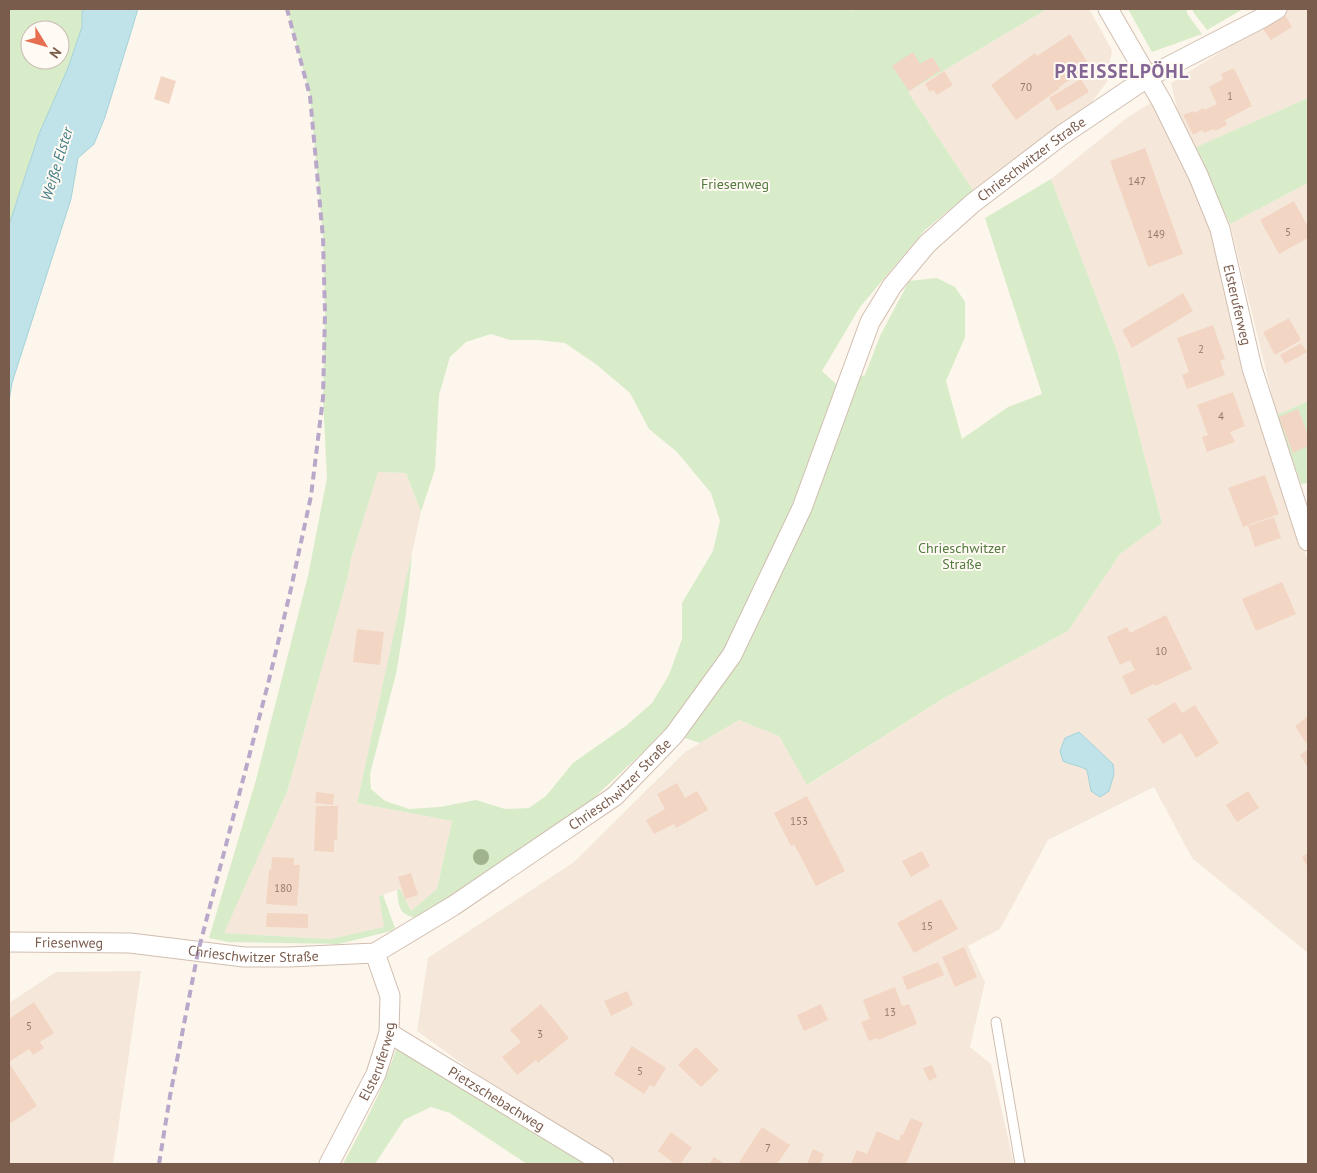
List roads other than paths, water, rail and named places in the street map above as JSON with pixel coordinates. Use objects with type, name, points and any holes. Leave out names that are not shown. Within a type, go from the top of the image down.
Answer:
[{"type":"street","name":"Elsteruferweg","points":[[1108,9],[1162,102],[1198,175],[1220,229],[1252,368],[1308,541]]},
{"type":"street","name":"Chrieschwitzer Straße","points":[[130,944],[244,957],[289,958],[375,953],[453,906],[614,796],[674,735],[732,656],[802,508],[870,322],[892,286],[927,244],[973,203],[1062,135],[1148,77],[1277,9]]},
{"type":"street","name":"Friesenweg","points":[[9,942],[130,944]]},
{"type":"street","name":"Elsteruferweg","points":[[329,1164],[376,1074],[389,1033],[390,996],[375,953]]},
{"type":"street","name":"Pietzschebachweg","points":[[389,1033],[604,1164]]},
{"type":"lane","points":[[996,1022],[1020,1164]]},
{"type":"water","name":"Weiße Elster","points":[[84,9],[138,9],[105,117],[94,144],[78,158],[71,199],[12,383],[9,401],[9,225],[39,134],[67,70],[70,70],[70,62],[82,27],[82,12]]},
{"type":"water","points":[[1079,732],[1113,764],[1114,774],[1109,791],[1100,797],[1091,791],[1087,770],[1063,761],[1060,751],[1065,738]]},
{"type":"railway","points":[[159,1164],[198,952],[268,684],[311,496],[323,398],[325,313],[323,238],[310,96],[287,9]]},
{"type":"district","name":"PREISSELPÖHL","points":[[1122,71]]}]
